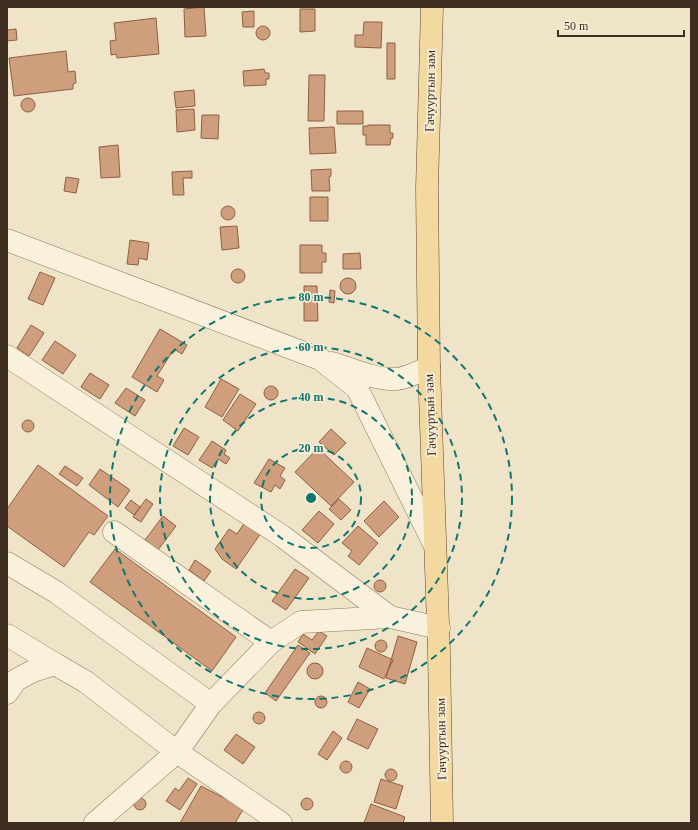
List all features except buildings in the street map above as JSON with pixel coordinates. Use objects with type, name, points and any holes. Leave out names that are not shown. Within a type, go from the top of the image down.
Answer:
[{"type":"main road","name":"Гачууртын зам","points":[[432,7],[427,188],[429,367],[434,544],[439,628],[442,823]]},
{"type":"street","points":[[7,240],[320,359],[366,374],[385,379],[397,379],[410,376],[429,367]]},
{"type":"street","points":[[7,356],[282,536],[390,617]]},
{"type":"street","points":[[320,359],[357,388],[434,544]]},
{"type":"street","points":[[114,532],[272,642]]},
{"type":"street","points":[[7,564],[56,592],[211,704]]},
{"type":"street","points":[[95,823],[177,752],[211,704],[272,642],[301,622],[390,617],[439,628]]},
{"type":"street","points":[[7,635],[86,682],[177,752],[281,823]]},
{"type":"street","points":[[7,693],[16,680],[33,671],[55,664]]}]
